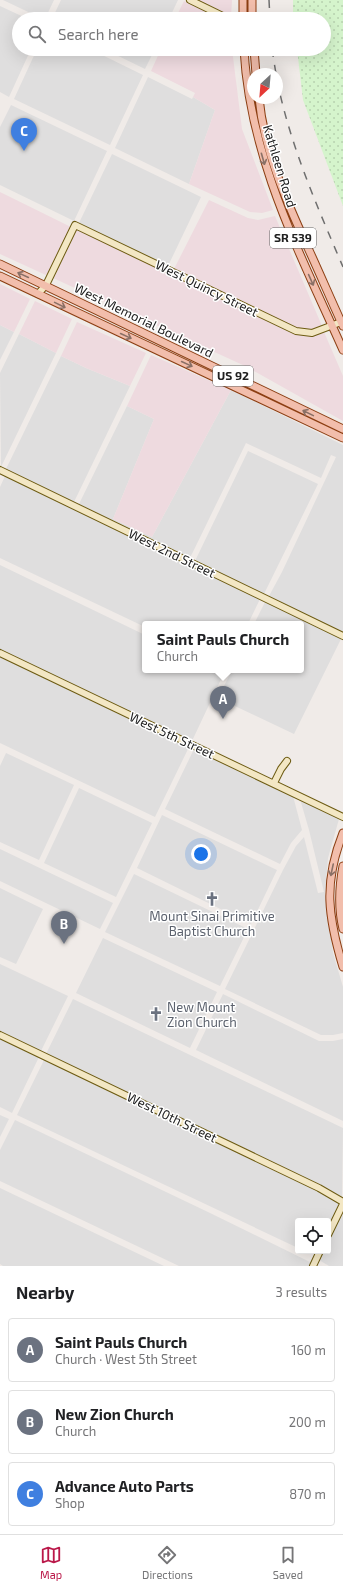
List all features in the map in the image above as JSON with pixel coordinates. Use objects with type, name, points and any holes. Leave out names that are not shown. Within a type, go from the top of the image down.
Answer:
[{"type":"main road","points":[[243,0],[243,12]]},
{"type":"main road","points":[[252,0],[252,12]]},
{"type":"main road","name":"Kathleen Road","points":[[244,56],[254,121],[267,172],[281,211],[343,350]]},
{"type":"main road","points":[[255,56],[256,68]]},
{"type":"main road","name":"Kathleen Road","points":[[260,104],[268,146],[275,169],[290,209],[342,324]]},
{"type":"main road","name":"West Memorial Boulevard","points":[[0,264],[343,430]]},
{"type":"main road","name":"West Memorial Boulevard","points":[[0,276],[343,438]]},
{"type":"main road","points":[[151,348],[158,345],[171,346]]},
{"type":"main road","points":[[343,833],[337,848],[330,878],[329,903],[334,938],[343,967]]},
{"type":"main road","points":[[343,866],[341,876],[340,904],[343,929]]},
{"type":"street","points":[[190,0],[215,12]]},
{"type":"street","name":"West Quincy Street","points":[[46,285],[75,225],[296,331],[312,333],[332,325],[342,324]]},
{"type":"street","points":[[38,294],[46,285]]},
{"type":"street","name":"West 2nd Street","points":[[0,470],[343,636]]},
{"type":"street","name":"West 5th Street","points":[[0,653],[343,817]]},
{"type":"street","points":[[274,783],[287,760]]},
{"type":"street","name":"West 10th Street","points":[[0,1035],[319,1188],[343,1203]]},
{"type":"street","points":[[331,1229],[343,1203]]},
{"type":"street","points":[[313,1266],[319,1254]]},
{"type":"shaded area","points":[[3,0],[54,0],[48,12],[28,12]]},
{"type":"shaded area","points":[[61,0],[178,0],[172,12],[55,12]]},
{"type":"shaded area","points":[[197,0],[232,0],[231,12],[221,12]]},
{"type":"shaded area","points":[[184,1],[207,12],[178,12]]},
{"type":"shaded area","points":[[0,6],[13,12],[12,56],[28,56],[9,97],[0,92]]},
{"type":"shaded area","points":[[34,56],[104,56],[143,75],[110,145],[14,99]]},
{"type":"shaded area","points":[[118,56],[152,56],[145,69]]},
{"type":"shaded area","points":[[158,56],[233,56],[242,129],[273,210],[262,213],[250,212],[189,184],[215,110],[193,97],[195,93],[151,71]]},
{"type":"shaded area","points":[[148,77],[192,99],[193,97],[215,110],[189,184],[115,148]]},
{"type":"shaded area","points":[[11,105],[107,151],[74,221],[0,185],[0,127]]},
{"type":"shaded area","points":[[112,154],[201,197],[168,266],[79,223]]},
{"type":"shaded area","points":[[0,192],[71,227],[48,276],[0,254]]},
{"type":"shaded area","points":[[209,200],[248,218],[258,220],[275,216],[322,326],[312,330],[297,328],[174,269]]},
{"type":"shaded area","points":[[76,229],[294,334],[311,336],[324,332],[343,376],[343,421],[245,366],[53,278]]},
{"type":"shaded area","points":[[0,284],[30,299],[14,332],[0,325]]},
{"type":"shaded area","points":[[35,301],[72,319],[56,353],[19,334]]},
{"type":"shaded area","points":[[77,322],[146,353],[130,386],[61,356]]},
{"type":"shaded area","points":[[0,325],[14,332],[0,360]]},
{"type":"shaded area","points":[[19,334],[56,353],[1,467],[0,373]]},
{"type":"shaded area","points":[[151,355],[231,390],[152,537],[113,519],[154,419],[127,406]]},
{"type":"shaded area","points":[[61,356],[130,386],[74,502],[6,469]]},
{"type":"shaded area","points":[[231,390],[343,445],[343,633],[269,596],[282,572],[336,457],[331,455],[321,478],[246,443],[190,558],[79,504],[127,406],[154,419],[113,519],[152,537]]},
{"type":"shaded area","points":[[248,451],[318,484],[264,594],[195,561]]},
{"type":"shaded area","points":[[5,476],[260,599],[249,621],[142,621],[142,626],[0,558],[0,487]]},
{"type":"shaded area","points":[[0,565],[142,634],[142,673],[224,673],[192,741],[0,650]]},
{"type":"shaded area","points":[[265,602],[341,639],[294,734],[218,698],[230,673],[304,673],[304,621],[256,621]]},
{"type":"shaded area","points":[[0,657],[189,747],[155,817],[0,743]]},
{"type":"shaded area","points":[[194,749],[293,796],[302,830],[291,843],[280,864],[165,809]]},
{"type":"shaded area","points":[[6,753],[74,785],[39,860],[0,842],[0,766]]},
{"type":"shaded area","points":[[79,788],[152,823],[116,897],[44,863]]},
{"type":"shaded area","points":[[300,799],[339,819],[328,858],[325,895],[333,953],[343,987],[343,1033],[333,1035],[321,1035],[225,989],[283,870],[296,846],[304,837],[318,893],[324,892]]},
{"type":"shaded area","points":[[162,815],[277,870],[251,924],[137,868]]},
{"type":"shaded area","points":[[0,849],[113,903],[100,929],[0,881]]},
{"type":"shaded area","points":[[134,874],[248,929],[220,986],[105,932]]},
{"type":"shaded area","points":[[0,888],[43,909],[16,964],[0,957]]},
{"type":"shaded area","points":[[103,938],[217,992],[190,1048],[76,993]]},
{"type":"shaded area","points":[[0,964],[68,996],[41,1051],[0,1031]]},
{"type":"shaded area","points":[[223,994],[319,1041],[343,1039],[343,1121],[196,1050]]},
{"type":"shaded area","points":[[73,999],[343,1128],[342,1198],[321,1185],[46,1054]]},
{"type":"shaded area","points":[[0,1039],[39,1057],[12,1113],[0,1107]]},
{"type":"shaded area","points":[[44,1060],[327,1196],[340,1204],[331,1222],[331,1218],[295,1218],[295,1247],[17,1115]]},
{"type":"shaded area","points":[[0,1115],[9,1119],[0,1137]]},
{"type":"shaded area","points":[[15,1120],[312,1263],[310,1266],[179,1266],[0,1181],[0,1150]]},
{"type":"shaded area","points":[[0,1188],[164,1266],[3,1266],[0,1264]]},
{"type":"shaded area","points":[[343,1210],[343,1266],[329,1266],[319,1260],[322,1254],[331,1254],[331,1236]]},
{"type":"green space","points":[[293,0],[343,0],[343,206],[303,100],[298,56],[331,56],[331,12],[293,12]]},
{"type":"railway","points":[[269,0],[270,12]]},
{"type":"railway","points":[[273,56],[275,68]]},
{"type":"railway","points":[[283,104],[289,128],[305,175],[343,267]]},
{"type":"place","name":"Advance Auto Parts","points":[[24,151]]},
{"type":"place","name":"Saint Pauls Church","points":[[223,719]]},
{"type":"place","name":"Mount Sinai Primitive Baptist Church","points":[[212,899]]},
{"type":"place","name":"New Zion Church","points":[[64,944]]},
{"type":"place","name":"New Mount Zion Church","points":[[156,1014]]}]
